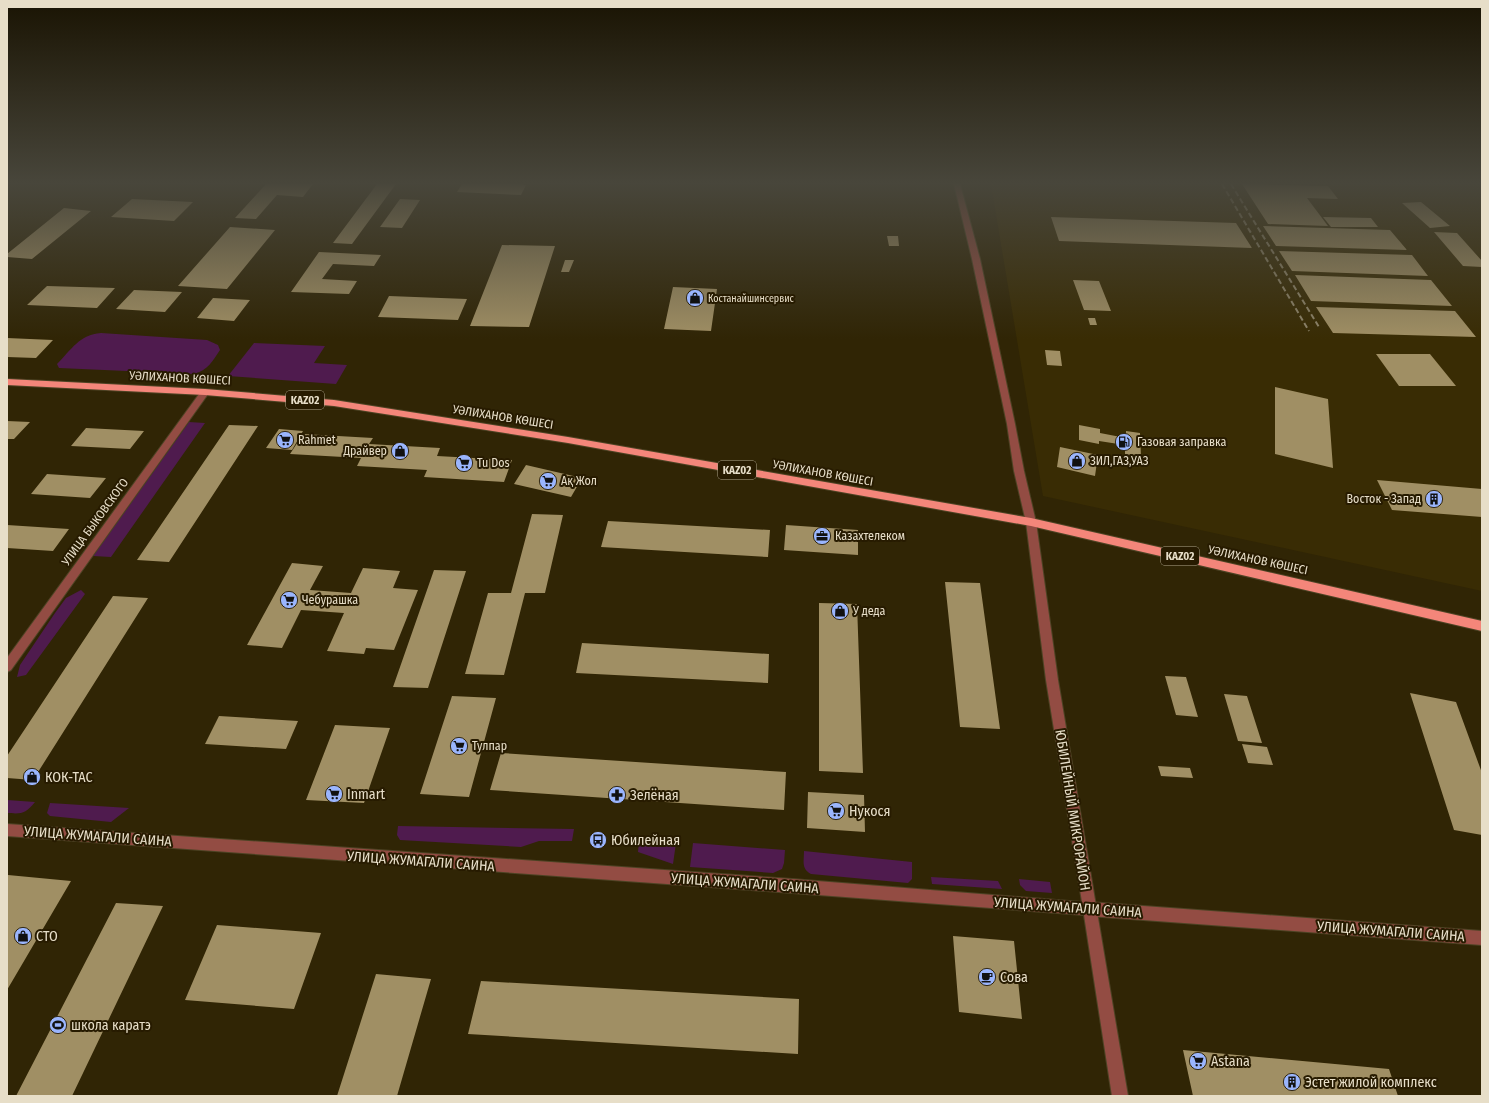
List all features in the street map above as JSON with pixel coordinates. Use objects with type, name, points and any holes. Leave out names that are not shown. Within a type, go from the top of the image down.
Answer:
[{"type":"highway","name":"УӘЛИХАНОВ КӨШЕСІ","points":[[7,382],[205,392],[334,403],[568,440],[1031,522],[1482,626]]},
{"type":"street","name":"ЮБИЛЕЙНЫЙ МИКРОРАЙОН","points":[[970,235],[976,259],[1011,424],[1018,471],[1031,522],[1052,680],[1120,1096]]},
{"type":"street","name":"УЛИЦА БЫКОВСКОГО","points":[[7,667],[205,392]]},
{"type":"street","name":"УЛИЦА ЖУМАГАЛИ САИНА","points":[[7,830],[655,878],[792,886],[1482,938]]},
{"type":"shaded area","points":[[1000,235],[1482,235],[1482,591],[1043,496]]},
{"type":"shaded area","points":[[101,333],[207,340],[218,345],[220,350],[206,368],[194,374],[59,368],[57,364],[76,344],[93,334]]},
{"type":"shaded area","points":[[254,343],[325,346],[314,363],[347,365],[336,384],[228,376]]},
{"type":"shaded area","points":[[189,422],[205,423],[111,557],[93,556]]},
{"type":"shaded area","points":[[81,590],[85,594],[26,675],[17,677],[20,665],[66,598]]},
{"type":"shaded area","points":[[7,800],[35,802],[26,811],[7,813]]},
{"type":"shaded area","points":[[50,803],[129,808],[111,822],[50,816],[47,813]]},
{"type":"shaded area","points":[[398,826],[574,829],[572,841],[539,841],[521,847],[400,840],[397,835]]},
{"type":"shaded area","points":[[639,840],[676,843],[673,864],[638,852]]},
{"type":"shaded area","points":[[693,843],[785,850],[784,863],[782,869],[773,873],[690,867]]},
{"type":"shaded area","points":[[804,851],[912,862],[912,879],[908,883],[811,874],[804,867]]},
{"type":"shaded area","points":[[931,877],[998,881],[1002,889],[932,884]]},
{"type":"shaded area","points":[[1019,879],[1050,882],[1052,893],[1026,891],[1020,885]]},
{"type":"building","points":[[30,235],[61,235],[32,259],[7,257],[7,254]]},
{"type":"building","points":[[223,235],[271,235],[227,289],[178,286]]},
{"type":"building","points":[[339,235],[358,235],[352,244],[333,243]]},
{"type":"building","points":[[1057,235],[1244,235],[1252,248],[1059,241]]},
{"type":"building","points":[[1269,235],[1395,235],[1407,250],[1276,246]]},
{"type":"building","points":[[1437,235],[1459,235],[1482,261],[1482,267],[1463,266]]},
{"type":"building","points":[[887,236],[898,236],[899,246],[889,246]]},
{"type":"building","points":[[502,245],[555,246],[529,327],[470,326]]},
{"type":"building","points":[[1279,251],[1412,255],[1428,276],[1292,271]]},
{"type":"building","points":[[319,252],[381,255],[374,266],[333,264],[322,279],[357,281],[349,294],[291,292]]},
{"type":"building","points":[[565,260],[574,260],[569,272],[561,272]]},
{"type":"building","points":[[1295,275],[1431,280],[1452,306],[1311,301]]},
{"type":"building","points":[[1073,280],[1099,281],[1111,311],[1084,310]]},
{"type":"building","points":[[47,286],[115,288],[97,308],[27,305]]},
{"type":"building","points":[[673,287],[717,289],[711,331],[664,329]]},
{"type":"building","points":[[134,290],[182,292],[165,312],[116,309]]},
{"type":"building","points":[[389,296],[467,299],[458,320],[378,317]]},
{"type":"building","points":[[213,298],[250,300],[234,321],[197,318]]},
{"type":"building","points":[[1316,307],[1455,311],[1476,337],[1333,333]]},
{"type":"building","points":[[1088,318],[1095,318],[1097,325],[1090,325]]},
{"type":"building","points":[[7,338],[53,340],[36,358],[7,357]]},
{"type":"building","points":[[1045,350],[1060,351],[1062,366],[1047,365]]},
{"type":"building","points":[[1376,354],[1430,354],[1456,386],[1399,386]]},
{"type":"building","points":[[1275,387],[1328,399],[1333,468],[1275,454]]},
{"type":"building","points":[[7,421],[30,422],[14,439],[7,439]]},
{"type":"building","points":[[229,425],[258,426],[169,562],[137,560]]},
{"type":"building","name":"Газовая заправка","points":[[1079,425],[1100,429],[1100,433],[1126,438],[1126,431],[1140,433],[1141,457],[1125,454],[1125,445],[1099,441],[1099,444],[1079,440]]},
{"type":"building","points":[[86,428],[144,431],[130,449],[71,446]]},
{"type":"building","name":"Rahmet","points":[[279,429],[303,431],[292,450],[266,448]]},
{"type":"building","points":[[303,434],[373,438],[369,444],[440,448],[437,456],[512,460],[504,482],[424,477],[427,470],[357,466],[361,458],[290,454]]},
{"type":"building","points":[[1060,447],[1098,455],[1095,476],[1057,467]]},
{"type":"building","name":"Ақ Жол","points":[[526,465],[582,478],[571,497],[514,484]]},
{"type":"building","points":[[47,474],[106,478],[90,498],[31,494]]},
{"type":"building","name":"Восток - Запад","points":[[1377,480],[1482,489],[1482,517],[1392,510]]},
{"type":"building","points":[[532,514],[563,515],[545,593],[525,593],[504,675],[465,674],[488,593],[511,593]]},
{"type":"building","points":[[608,521],[770,530],[768,557],[601,547]]},
{"type":"building","points":[[7,525],[69,529],[53,551],[7,548]]},
{"type":"building","points":[[786,525],[858,530],[858,555],[784,550]]},
{"type":"building","points":[[292,563],[323,566],[310,590],[351,593],[363,568],[400,571],[393,588],[418,590],[394,650],[366,648],[364,654],[327,651],[344,613],[301,610],[282,648],[247,645]]},
{"type":"building","points":[[434,570],[466,571],[428,688],[393,687]]},
{"type":"building","points":[[945,582],[980,583],[1000,729],[960,727]]},
{"type":"building","points":[[113,596],[148,598],[33,780],[7,778],[7,756]]},
{"type":"building","points":[[819,603],[857,604],[863,773],[819,771]]},
{"type":"building","points":[[582,643],[769,654],[768,683],[576,673]]},
{"type":"building","points":[[1165,676],[1186,677],[1198,717],[1176,715]]},
{"type":"building","points":[[1410,693],[1456,702],[1482,773],[1482,835],[1454,830]]},
{"type":"building","points":[[1224,694],[1247,696],[1262,743],[1238,741]]},
{"type":"building","name":"Тулпар","points":[[452,696],[496,698],[469,797],[420,794]]},
{"type":"building","points":[[219,716],[298,721],[286,749],[205,744]]},
{"type":"building","points":[[335,725],[390,728],[364,803],[306,800]]},
{"type":"building","points":[[1242,744],[1267,747],[1273,765],[1248,763]]},
{"type":"building","points":[[501,753],[786,772],[784,810],[490,790]]},
{"type":"building","points":[[1158,766],[1190,768],[1193,778],[1161,776]]},
{"type":"building","name":"Нукося","points":[[808,792],[864,795],[865,832],[807,828]]},
{"type":"building","name":"СТО","points":[[8,875],[71,881],[7,990],[7,877]]},
{"type":"building","points":[[116,903],[163,906],[72,1096],[16,1096]]},
{"type":"building","points":[[217,925],[321,933],[294,1009],[185,1000]]},
{"type":"building","name":"Сова","points":[[953,936],[1014,941],[1022,1019],[959,1012]]},
{"type":"building","points":[[376,974],[431,979],[397,1096],[337,1096]]},
{"type":"building","points":[[481,981],[799,999],[798,1054],[468,1034]]},
{"type":"building","name":"Эстет жилой комплекс","points":[[1183,1050],[1389,1069],[1398,1096],[1193,1096]]},
{"type":"railway","points":[[1252,235],[1309,331]]},
{"type":"railway","points":[[1263,235],[1319,327]]},
{"type":"place","name":"Костанайшинсервис","points":[[695,298]]},
{"type":"place","name":"Rahmet","points":[[285,440]]},
{"type":"place","name":"Газовая заправка","points":[[1124,442]]},
{"type":"place","name":"Драйвер","points":[[400,451]]},
{"type":"place","name":"ЗИЛ,ГАЗ,УАЗ","points":[[1077,461]]},
{"type":"place","name":"Tu Dos","points":[[464,463]]},
{"type":"place","name":"Ақ Жол","points":[[548,481]]},
{"type":"place","name":"Восток - Запад","points":[[1434,499]]},
{"type":"place","name":"Казахтелеком","points":[[822,536]]},
{"type":"place","name":"Чебурашка","points":[[289,600]]},
{"type":"place","name":"У деда","points":[[840,611]]},
{"type":"place","name":"Тулпар","points":[[459,746]]},
{"type":"place","name":"КОК-ТАС","points":[[32,777]]},
{"type":"place","name":"Inmart","points":[[334,794]]},
{"type":"place","name":"Зелёная","points":[[617,795]]},
{"type":"place","name":"Нукося","points":[[836,811]]},
{"type":"place","name":"Юбилейная","points":[[598,840]]},
{"type":"place","name":"СТО","points":[[23,936]]},
{"type":"place","name":"Сова","points":[[987,977]]},
{"type":"place","name":"школа каратэ","points":[[58,1025]]},
{"type":"place","name":"Astana","points":[[1198,1061]]},
{"type":"place","name":"Эстет жилой комплекс","points":[[1292,1082]]}]
